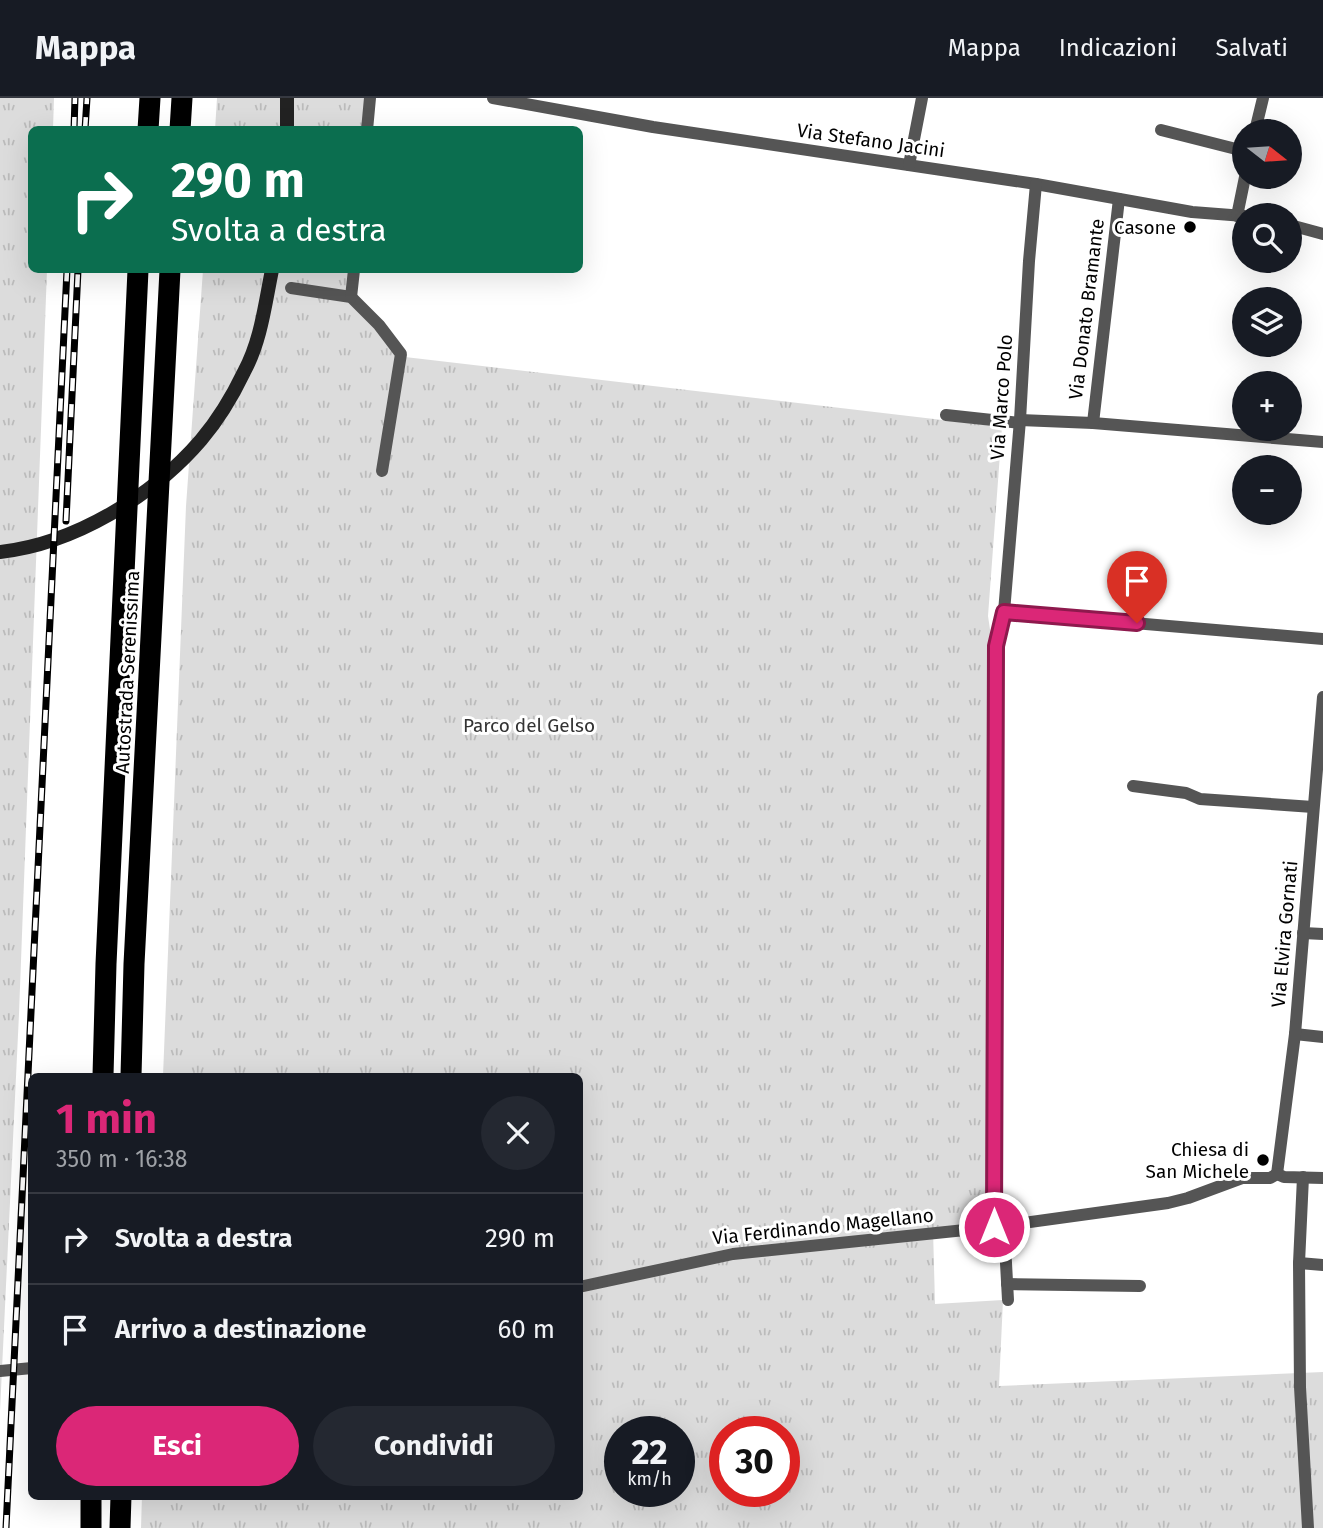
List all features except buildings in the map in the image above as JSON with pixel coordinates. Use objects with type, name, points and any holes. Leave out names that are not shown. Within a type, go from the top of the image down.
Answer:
[{"type":"highway","points":[[148,126],[150,98]]},
{"type":"highway","points":[[180,126],[182,98]]},
{"type":"highway","name":"Autostrada Serenissima","points":[[103,1073],[138,273]]},
{"type":"highway","name":"Autostrada Serenissima","points":[[131,1073],[134,964],[170,273]]},
{"type":"highway","points":[[91,1528],[92,1500]]},
{"type":"highway","points":[[120,1528],[121,1500]]},
{"type":"street","points":[[287,98],[287,126]]},
{"type":"street","points":[[367,126],[370,98]]},
{"type":"street","name":"Via Stefano Jacini","points":[[493,98],[529,106],[540,102],[548,110],[653,127],[1036,184],[1192,212],[1232,215]]},
{"type":"street","points":[[909,165],[922,98]]},
{"type":"street","points":[[1258,119],[1264,98]]},
{"type":"street","points":[[1161,130],[1232,148]]},
{"type":"street","name":"Via Marco Polo","points":[[1008,1300],[999,1226],[996,646],[1004,612],[1020,421],[1028,261],[1036,184]]},
{"type":"street","name":"Via Donato Bramante","points":[[1093,423],[1119,199]]},
{"type":"street","points":[[1302,228],[1323,234]]},
{"type":"street","points":[[0,552],[44,542],[88,525],[118,509],[147,490],[202,440],[246,371],[260,331],[271,273]]},
{"type":"street","points":[[351,297],[354,273]]},
{"type":"street","points":[[292,288],[351,297],[379,325],[401,354],[382,471]]},
{"type":"street","points":[[946,415],[1093,423],[1323,442]]},
{"type":"street","points":[[1004,612],[1323,639]]},
{"type":"street","name":"Via Elvira Gornati","points":[[1277,1174],[1295,1034],[1313,807],[1319,788],[1323,696]]},
{"type":"street","points":[[1133,786],[1186,793],[1200,799],[1313,807]]},
{"type":"street","points":[[1303,933],[1323,934]]},
{"type":"street","points":[[1295,1034],[1323,1037]]},
{"type":"street","name":"Via Ferdinando Magellano","points":[[583,1286],[733,1254],[999,1226],[1168,1203],[1242,1178],[1270,1178],[1277,1174],[1284,1177],[1323,1178]]},
{"type":"street","points":[[1303,1177],[1299,1263],[1300,1387],[1308,1528]]},
{"type":"street","points":[[1299,1263],[1323,1265]]},
{"type":"street","points":[[1007,1284],[1140,1286]]},
{"type":"street","points":[[0,1371],[28,1368]]},
{"type":"green space","points":[[0,98],[54,98],[53,126],[28,126],[28,273],[47,273],[19,1014],[0,1411]]},
{"type":"green space","points":[[217,98],[366,98],[364,126],[215,126]]},
{"type":"green space","name":"Parco del Gelso","points":[[203,273],[350,273],[347,300],[405,357],[1002,427],[988,616],[992,643],[990,1221],[933,1229],[935,1304],[1003,1300],[999,1386],[1323,1372],[1323,1528],[141,1528],[142,1500],[583,1500],[583,1073],[163,1073],[186,506]]},
{"type":"railway","points":[[74,126],[75,98]]},
{"type":"railway","points":[[85,126],[87,98]]},
{"type":"railway","points":[[28,1073],[67,273]]},
{"type":"railway","points":[[66,521],[78,273]]},
{"type":"railway","points":[[6,1528],[28,1074]]},
{"type":"place","name":"Casone","points":[[1190,227]]},
{"type":"place","name":"Chiesa di San Michele","points":[[1263,1160]]},
{"type":"route","points":[[994,1227],[996,646],[1004,612],[1137,623]]}]
